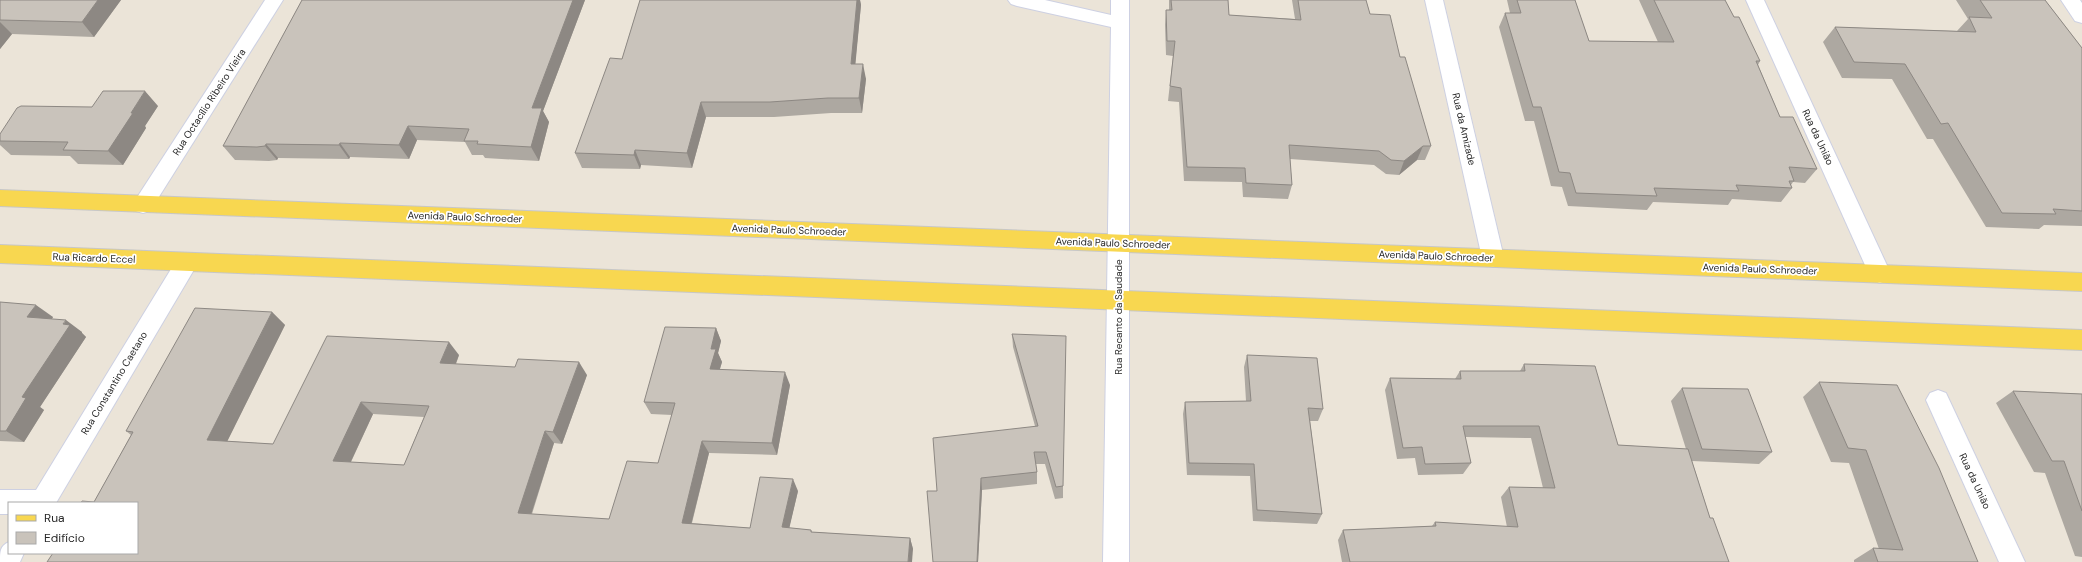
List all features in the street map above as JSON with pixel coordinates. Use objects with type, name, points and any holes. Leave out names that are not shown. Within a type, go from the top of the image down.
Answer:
[{"type":"main road","points":[[0,198],[143,205]]},
{"type":"main road","name":"Avenida Paulo Schroeder","points":[[143,205],[2082,282]]},
{"type":"main road","name":"Rua Ricardo Eccel","points":[[0,254],[187,262]]},
{"type":"main road","points":[[187,262],[2082,340]]},
{"type":"street","name":"Rua Octacílio Ribeiro Vieira","points":[[143,205],[274,0]]},
{"type":"street","points":[[1017,0],[1119,23]]},
{"type":"street","name":"Rua Recanto da Saudade","points":[[1116,562],[1120,0]]},
{"type":"street","name":"Rua da Amizade","points":[[1434,0],[1493,258]]},
{"type":"street","name":"Rua da União","points":[[1755,0],[1880,274]]},
{"type":"street","points":[[2070,0],[2082,17]]},
{"type":"street","name":"Rua Constantino Caetano","points":[[42,502],[187,262]]},
{"type":"street","name":"Rua da União","points":[[1938,400],[2012,562]]},
{"type":"street","points":[[0,502],[42,502]]},
{"type":"building","points":[[0,0],[98,0],[82,22],[0,20]]},
{"type":"building","points":[[302,0],[573,0],[532,108],[542,108],[531,147],[477,144],[478,141],[464,141],[469,129],[408,126],[399,145],[340,143],[339,145],[266,144],[265,146],[257,147],[223,146]]},
{"type":"building","points":[[640,0],[857,0],[851,64],[863,64],[859,98],[828,98],[770,102],[701,102],[687,153],[635,150],[634,155],[575,153],[610,58],[622,59]]},
{"type":"building","points":[[1171,0],[1228,0],[1229,15],[1301,20],[1298,0],[1366,0],[1370,14],[1390,15],[1400,57],[1405,57],[1431,146],[1423,146],[1404,161],[1391,160],[1379,151],[1289,145],[1292,185],[1246,183],[1245,168],[1187,167],[1181,88],[1170,86],[1175,41],[1167,41],[1166,10],[1172,10]]},
{"type":"building","points":[[1517,0],[1575,0],[1589,41],[1674,42],[1654,0],[1725,0],[1734,17],[1739,17],[1760,61],[1756,61],[1780,117],[1793,117],[1817,169],[1789,167],[1794,181],[1789,181],[1792,188],[1736,185],[1739,191],[1654,188],[1657,196],[1576,193],[1570,173],[1559,172],[1541,107],[1533,107],[1505,13],[1521,13]]},
{"type":"building","points":[[1980,0],[2045,0],[2082,48],[2082,211],[2053,209],[2056,214],[2002,213],[1948,123],[1941,124],[1905,64],[1854,62],[1835,27],[1976,32],[1969,17],[1992,18]]},
{"type":"building","points":[[103,91],[145,91],[131,113],[133,113],[108,151],[63,150],[68,142],[0,141],[0,134],[17,108],[21,106],[92,107]]},
{"type":"building","points":[[0,302],[36,305],[27,317],[66,320],[63,324],[70,325],[22,397],[26,398],[6,431],[0,431]]},
{"type":"building","points":[[195,308],[272,312],[207,440],[273,444],[327,336],[449,342],[440,363],[515,367],[518,359],[579,362],[553,432],[545,431],[518,513],[609,519],[627,461],[658,463],[675,403],[644,402],[665,327],[716,328],[711,349],[716,349],[710,369],[785,372],[772,443],[702,441],[682,523],[750,528],[760,477],[793,479],[782,527],[811,530],[811,532],[910,538],[908,562],[47,562],[52,554],[138,554],[138,502],[94,502],[133,432],[126,431]],"holes":[[[361,402],[429,406],[404,465],[333,461]]]},
{"type":"building","points":[[1012,334],[1066,336],[1063,486],[1056,487],[1046,452],[1034,452],[1037,472],[981,478],[977,562],[933,562],[927,491],[937,491],[933,438],[1038,426]]},
{"type":"building","points":[[1247,355],[1317,358],[1323,409],[1308,408],[1322,514],[1257,510],[1254,464],[1189,463],[1185,402],[1251,401]]},
{"type":"building","points":[[1524,364],[1595,366],[1618,445],[1688,449],[1710,518],[1713,518],[1729,562],[1350,562],[1343,530],[1436,526],[1435,522],[1518,527],[1509,487],[1555,488],[1539,426],[1463,426],[1471,463],[1425,464],[1422,447],[1403,448],[1390,378],[1461,379],[1460,371],[1525,371]]},
{"type":"building","points":[[1819,382],[1897,385],[1939,468],[1978,562],[1878,562],[1873,548],[1903,550],[1866,450],[1848,448]]},
{"type":"building","points":[[1682,388],[1748,389],[1772,452],[1702,449]]},
{"type":"building","points":[[2013,391],[2082,394],[2082,511],[2064,461],[2052,461]]}]
